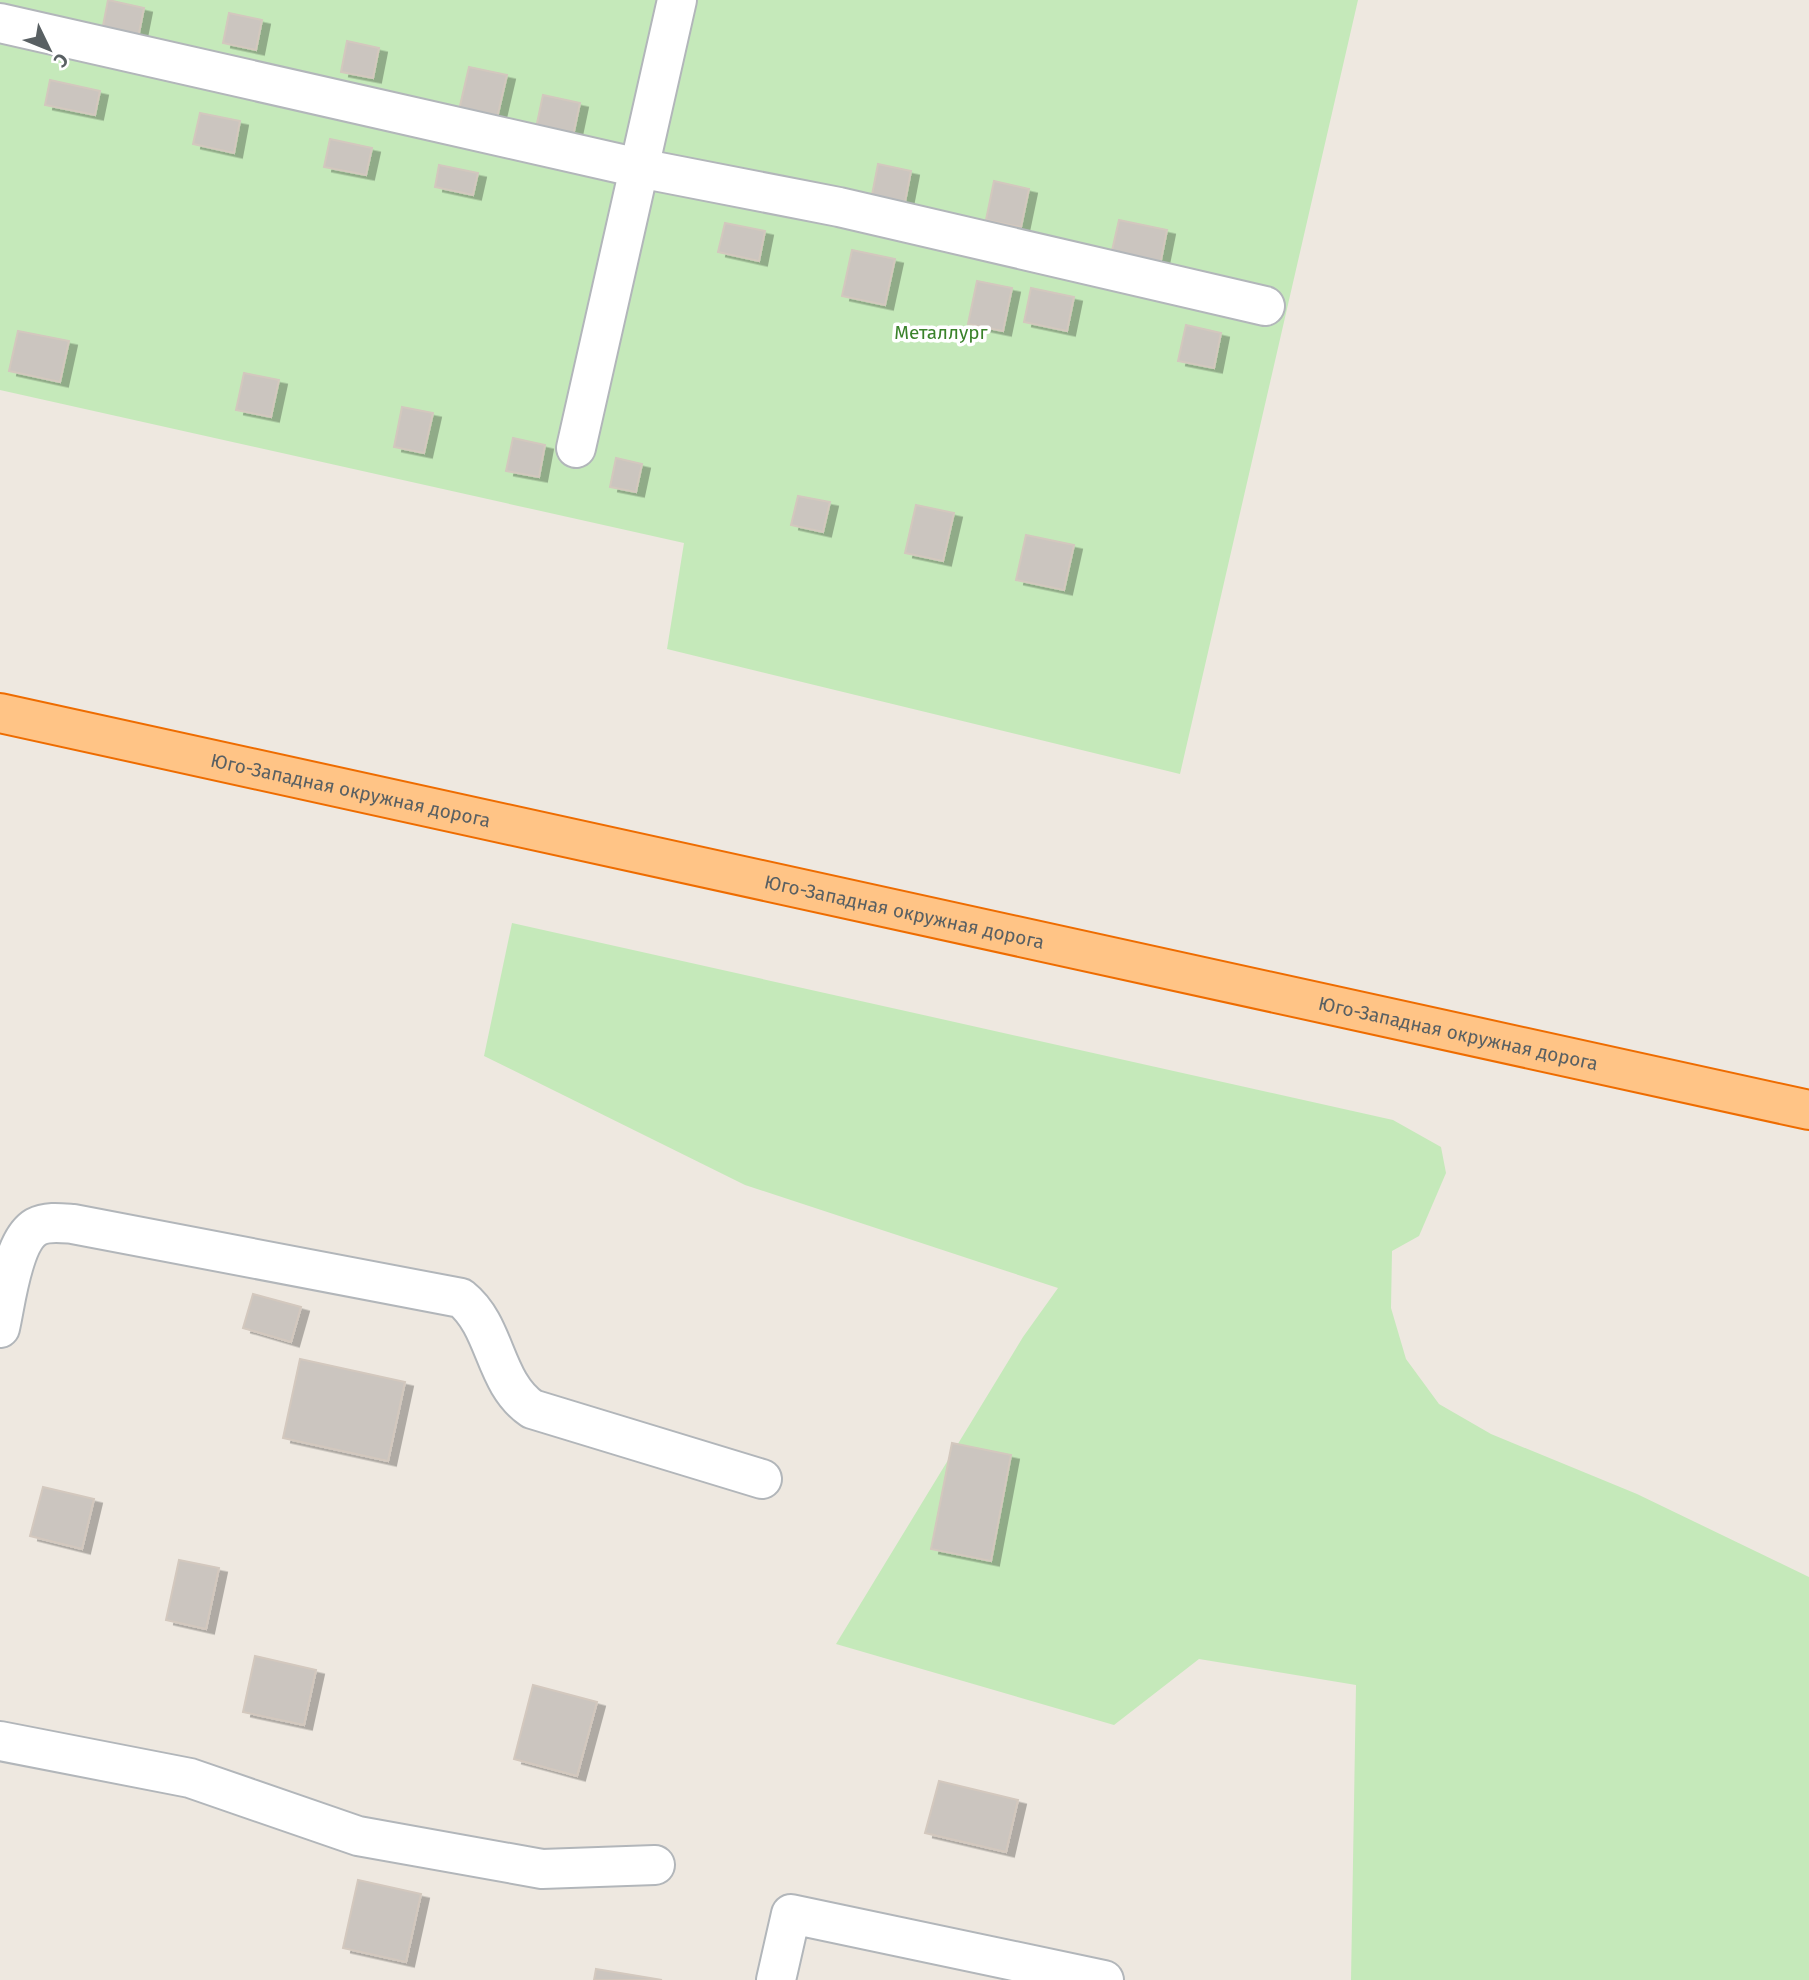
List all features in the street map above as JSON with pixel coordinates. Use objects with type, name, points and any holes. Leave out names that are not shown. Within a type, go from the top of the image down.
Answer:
[{"type":"highway","name":"Юго-Западная окружная дорога","points":[[0,713],[1809,1110]]},
{"type":"street","points":[[576,448],[677,0]]},
{"type":"street","points":[[5,16],[639,168],[839,207],[1265,306]]},
{"type":"street","points":[[0,1328],[20,1246],[36,1227],[53,1223],[73,1224],[461,1298],[474,1309],[483,1324],[507,1384],[517,1399],[532,1409],[762,1479]]},
{"type":"street","points":[[0,1741],[190,1778],[358,1836],[542,1869],[655,1865]]},
{"type":"street","points":[[776,1980],[790,1914],[1104,1980]]},
{"type":"green space","name":"Металлург","points":[[0,0],[1358,0],[1180,774],[667,649],[684,543],[0,390]]},
{"type":"green space","points":[[512,923],[1393,1120],[1441,1147],[1446,1173],[1419,1236],[1392,1251],[1391,1308],[1406,1359],[1439,1404],[1491,1434],[1637,1494],[1809,1577],[1809,1980],[1351,1980],[1356,1685],[1199,1659],[1114,1725],[836,1644],[1023,1337],[1058,1288],[745,1185],[484,1056]]},
{"type":"building","points":[[108,0],[144,8],[137,43],[101,36]]},
{"type":"building","points":[[229,13],[262,20],[256,50],[223,43]]},
{"type":"building","points":[[347,41],[379,48],[373,78],[341,72]]},
{"type":"building","points":[[469,67],[507,75],[497,118],[459,110]]},
{"type":"building","points":[[50,80],[100,91],[95,115],[45,105]]},
{"type":"building","points":[[543,95],[580,103],[573,136],[536,128]]},
{"type":"building","points":[[200,113],[240,121],[234,153],[193,144]]},
{"type":"building","points":[[330,139],[372,148],[366,175],[324,167]]},
{"type":"building","points":[[878,164],[911,171],[905,202],[872,195]]},
{"type":"building","points":[[439,165],[478,173],[473,195],[435,187]]},
{"type":"building","points":[[994,181],[1029,189],[1021,227],[986,220]]},
{"type":"building","points":[[1119,220],[1167,230],[1160,265],[1111,255]]},
{"type":"building","points":[[725,223],[765,231],[759,261],[718,252]]},
{"type":"building","points":[[852,250],[895,259],[885,305],[842,296]]},
{"type":"building","points":[[977,281],[1012,288],[1003,331],[968,324]]},
{"type":"building","points":[[1031,288],[1074,297],[1067,331],[1024,322]]},
{"type":"building","points":[[1186,325],[1221,333],[1214,368],[1178,361]]},
{"type":"building","points":[[18,331],[69,341],[60,382],[9,371]]},
{"type":"building","points":[[244,373],[279,380],[271,417],[236,410]]},
{"type":"building","points":[[402,407],[433,413],[424,453],[394,447]]},
{"type":"building","points":[[513,438],[545,445],[539,477],[506,471]]},
{"type":"building","points":[[616,458],[642,464],[636,492],[610,487]]},
{"type":"building","points":[[798,496],[830,502],[823,532],[791,525]]},
{"type":"building","points":[[916,505],[954,513],[943,561],[905,553]]},
{"type":"building","points":[[1026,535],[1074,545],[1064,590],[1016,580]]},
{"type":"building","points":[[253,1294],[301,1307],[291,1342],[243,1328]]},
{"type":"building","points":[[300,1359],[405,1382],[388,1461],[283,1438]]},
{"type":"building","points":[[952,1443],[1011,1455],[991,1561],[931,1549]]},
{"type":"building","points":[[43,1487],[94,1499],[82,1549],[30,1536]]},
{"type":"building","points":[[179,1560],[219,1568],[206,1629],[166,1620]]},
{"type":"building","points":[[255,1656],[316,1670],[304,1725],[243,1712]]},
{"type":"building","points":[[533,1685],[597,1702],[577,1776],[514,1759]]},
{"type":"building","points":[[939,1781],[1018,1800],[1006,1852],[925,1833]]},
{"type":"building","points":[[358,1880],[421,1894],[406,1962],[343,1948]]},
{"type":"building","points":[[596,1969],[662,1980],[594,1980]]}]
